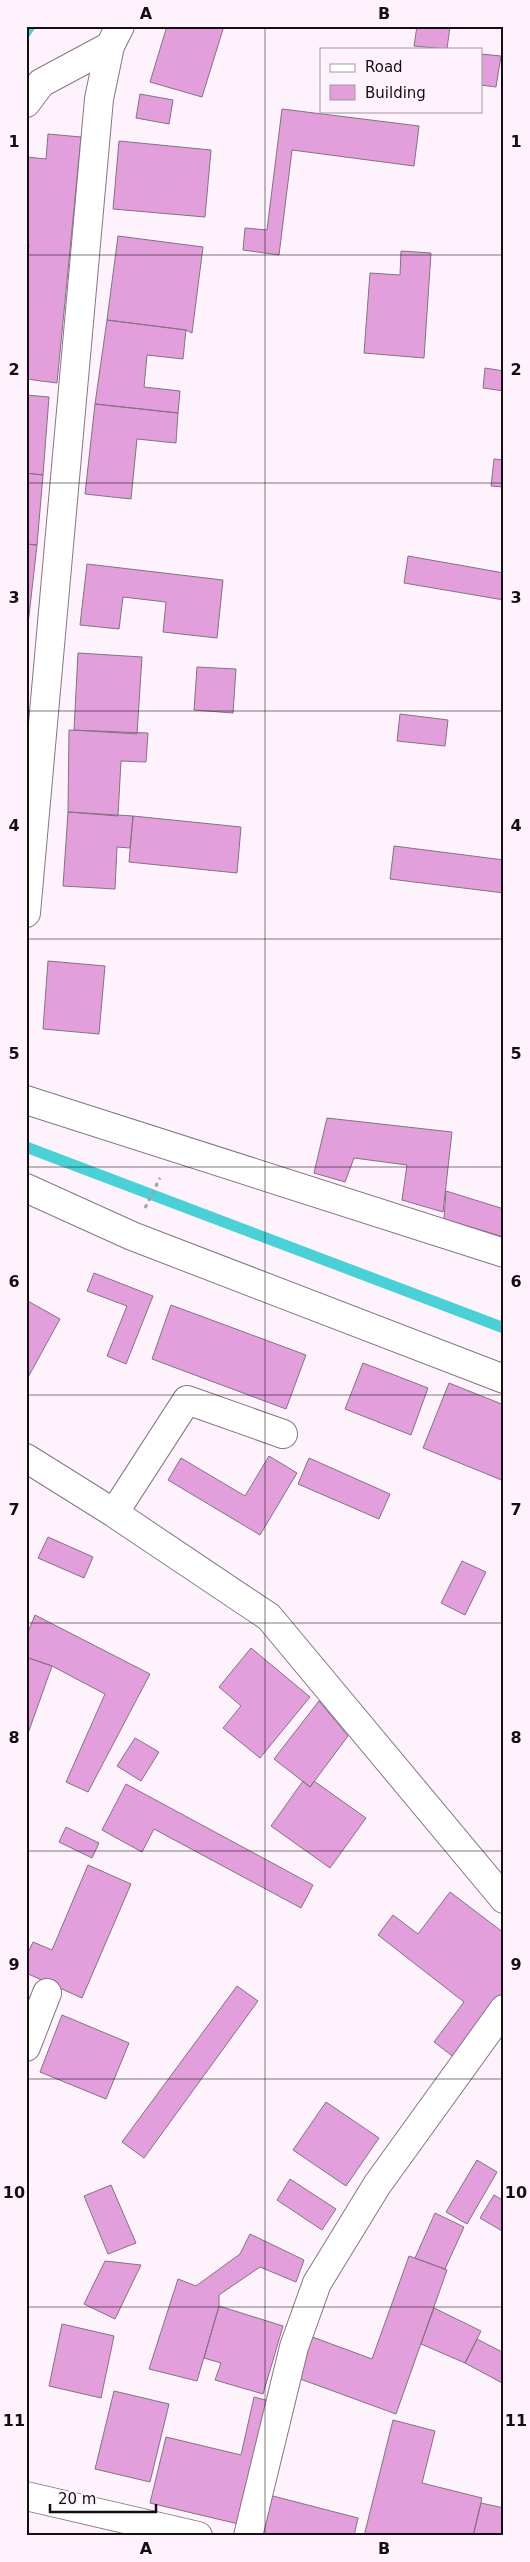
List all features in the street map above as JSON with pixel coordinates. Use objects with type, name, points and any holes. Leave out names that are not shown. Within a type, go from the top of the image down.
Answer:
[{"type":"street","points":[[26,103],[41,84],[115,36]]},
{"type":"street","points":[[26,913],[99,99],[115,36]]},
{"type":"street","points":[[26,1100],[504,1253]]},
{"type":"street","points":[[26,1188],[132,1236],[504,1379]]},
{"type":"street","points":[[114,1513],[186,1400],[283,1434]]},
{"type":"street","points":[[26,1458],[114,1513],[269,1617],[504,1899]]},
{"type":"street","points":[[26,2048],[47,1993]]},
{"type":"street","points":[[248,2536],[294,2346],[317,2283],[377,2186],[504,2009]]},
{"type":"street","points":[[26,2496],[198,2536]]},
{"type":"path","points":[[132,1236],[174,1148]]},
{"type":"building","points":[[167,26],[224,26],[202,97],[150,82]]},
{"type":"building","points":[[417,26],[450,26],[447,48],[414,46]]},
{"type":"building","points":[[482,54],[501,56],[496,87],[482,85]]},
{"type":"building","points":[[140,94],[173,100],[169,124],[136,118]]},
{"type":"building","points":[[282,109],[419,126],[414,166],[292,150],[279,255],[243,250],[245,228],[267,230]]},
{"type":"building","points":[[48,134],[81,137],[57,383],[26,379],[26,270],[29,244],[26,244],[26,168],[27,157],[46,159]]},
{"type":"building","points":[[119,141],[211,150],[205,217],[113,209]]},
{"type":"building","points":[[118,236],[203,247],[192,333],[186,330],[107,320]]},
{"type":"building","points":[[401,251],[431,253],[424,358],[364,353],[370,273],[400,275]]},
{"type":"building","points":[[107,320],[186,330],[183,359],[147,355],[144,387],[180,391],[178,413],[95,404]]},
{"type":"building","points":[[485,368],[504,371],[504,391],[483,388]]},
{"type":"building","points":[[26,395],[49,397],[43,475],[26,473]]},
{"type":"building","points":[[95,404],[178,413],[176,443],[137,439],[131,499],[85,494]]},
{"type":"building","points":[[494,459],[504,460],[504,487],[491,486]]},
{"type":"building","points":[[26,473],[43,475],[37,545],[26,544]]},
{"type":"building","points":[[26,544],[37,545],[26,642]]},
{"type":"building","points":[[408,556],[504,573],[504,600],[404,583]]},
{"type":"building","points":[[87,564],[223,580],[217,638],[163,632],[166,602],[123,597],[119,629],[80,625]]},
{"type":"building","points":[[78,653],[142,657],[137,734],[74,730]]},
{"type":"building","points":[[197,667],[236,669],[233,713],[194,710]]},
{"type":"building","points":[[400,714],[448,720],[445,746],[397,741]]},
{"type":"building","points":[[69,730],[148,733],[146,762],[121,761],[118,816],[68,812]]},
{"type":"building","points":[[68,812],[133,816],[130,848],[117,847],[115,889],[63,886]]},
{"type":"building","points":[[133,816],[241,827],[237,873],[129,862]]},
{"type":"building","points":[[394,846],[504,860],[504,893],[390,879]]},
{"type":"building","points":[[48,961],[105,966],[99,1034],[43,1029]]},
{"type":"building","points":[[327,1118],[452,1132],[443,1212],[402,1200],[407,1165],[354,1158],[345,1182],[314,1173]]},
{"type":"building","points":[[446,1191],[504,1209],[504,1237],[444,1219]]},
{"type":"building","points":[[94,1273],[153,1296],[126,1364],[107,1356],[127,1306],[87,1291]]},
{"type":"building","points":[[26,1300],[60,1319],[26,1381]]},
{"type":"building","points":[[171,1305],[306,1355],[286,1409],[152,1359]]},
{"type":"building","points":[[363,1363],[428,1388],[411,1435],[345,1409]]},
{"type":"building","points":[[449,1383],[504,1405],[504,1481],[423,1448]]},
{"type":"building","points":[[269,1456],[297,1473],[260,1535],[168,1480],[181,1458],[245,1496]]},
{"type":"building","points":[[309,1458],[390,1494],[379,1519],[298,1484]]},
{"type":"building","points":[[48,1537],[93,1557],[84,1578],[38,1558]]},
{"type":"building","points":[[462,1561],[486,1572],[465,1615],[441,1603]]},
{"type":"building","points":[[35,1615],[150,1674],[88,1792],[66,1782],[105,1694],[52,1666],[26,1657],[26,1637]]},
{"type":"building","points":[[251,1648],[310,1697],[260,1758],[223,1728],[241,1706],[219,1687]]},
{"type":"building","points":[[26,1657],[52,1666],[26,1739]]},
{"type":"building","points":[[319,1701],[348,1736],[310,1787],[274,1759]]},
{"type":"building","points":[[135,1738],[159,1752],[141,1781],[117,1766]]},
{"type":"building","points":[[303,1781],[310,1787],[314,1781],[366,1818],[330,1868],[271,1826]]},
{"type":"building","points":[[126,1784],[313,1885],[301,1908],[154,1829],[142,1852],[102,1830]]},
{"type":"building","points":[[66,1827],[99,1843],[92,1858],[59,1842]]},
{"type":"building","points":[[88,1865],[131,1884],[82,1998],[26,1973],[26,1957],[33,1942],[52,1950]]},
{"type":"building","points":[[450,1892],[504,1933],[504,1993],[455,2058],[434,2042],[464,2002],[378,1935],[393,1915],[418,1934]]},
{"type":"building","points":[[237,1986],[258,2001],[144,2158],[122,2142]]},
{"type":"building","points":[[62,2015],[129,2043],[106,2099],[40,2072]]},
{"type":"building","points":[[326,2102],[379,2138],[346,2186],[293,2150]]},
{"type":"building","points":[[477,2160],[497,2172],[467,2224],[446,2212]]},
{"type":"building","points":[[290,2179],[336,2209],[322,2230],[277,2200]]},
{"type":"building","points":[[111,2185],[136,2243],[108,2254],[84,2196]]},
{"type":"building","points":[[494,2195],[504,2201],[504,2232],[480,2218]]},
{"type":"building","points":[[435,2213],[464,2227],[445,2269],[415,2258]]},
{"type":"building","points":[[250,2234],[304,2260],[296,2282],[260,2267],[219,2295],[219,2306],[197,2381],[149,2369],[178,2279],[196,2286],[240,2254]]},
{"type":"building","points":[[409,2256],[447,2270],[396,2414],[292,2376],[307,2335],[372,2359]]},
{"type":"building","points":[[105,2261],[141,2265],[115,2319],[84,2304]]},
{"type":"building","points":[[219,2306],[283,2326],[263,2394],[215,2380],[221,2363],[204,2358]]},
{"type":"building","points":[[434,2308],[481,2331],[465,2363],[421,2344]]},
{"type":"building","points":[[62,2324],[114,2336],[101,2398],[49,2386]]},
{"type":"building","points":[[477,2339],[504,2353],[504,2384],[465,2363]]},
{"type":"building","points":[[114,2391],[169,2404],[150,2482],[95,2469]]},
{"type":"building","points":[[254,2397],[277,2403],[247,2526],[150,2503],[166,2437],[241,2455]]},
{"type":"building","points":[[393,2420],[435,2431],[422,2483],[482,2498],[473,2536],[364,2536]]},
{"type":"building","points":[[269,2495],[358,2518],[354,2536],[270,2536],[260,2533]]},
{"type":"building","points":[[481,2503],[504,2508],[504,2536],[473,2536]]},
{"type":"waterway","points":[[26,32],[30,26]]},
{"type":"waterway","points":[[26,1147],[504,1328]]}]
